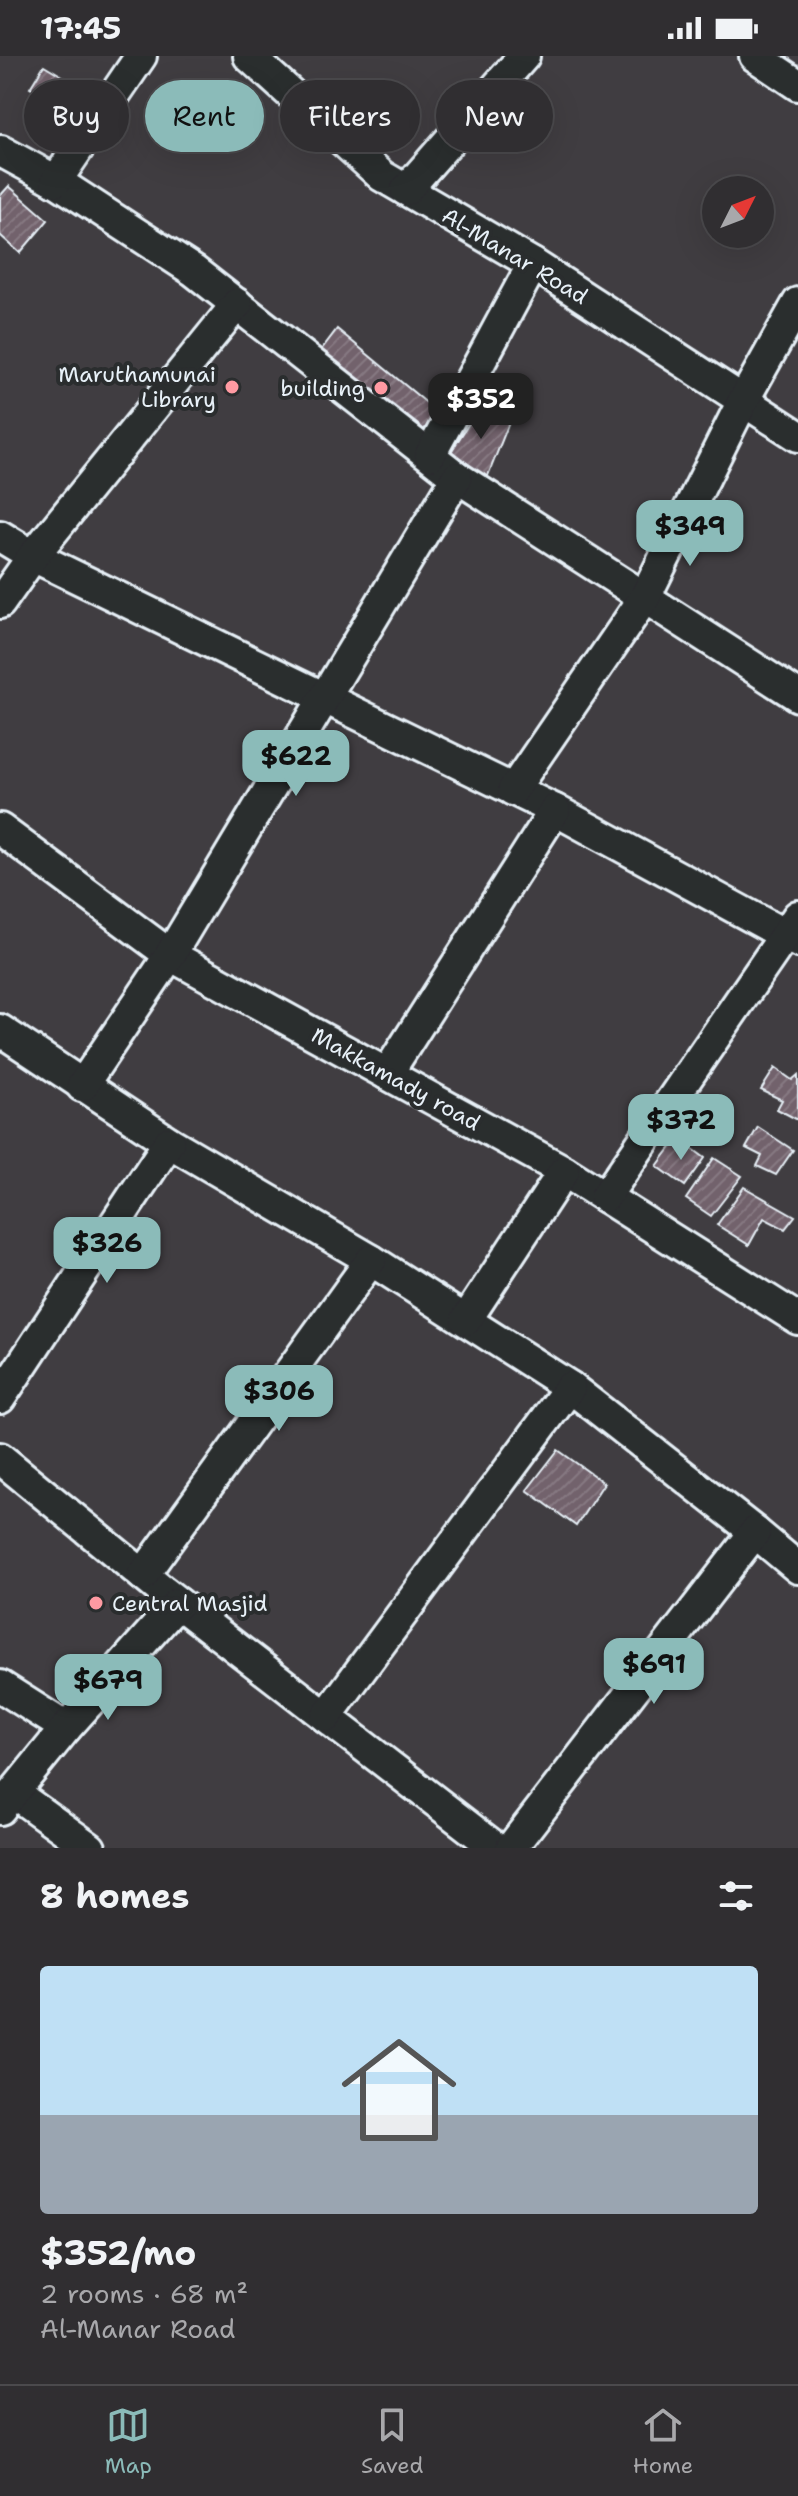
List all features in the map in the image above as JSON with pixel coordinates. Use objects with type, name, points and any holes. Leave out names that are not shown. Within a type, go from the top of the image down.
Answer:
[{"type":"street","points":[[56,181],[141,56]]},
{"type":"street","name":"Al-Manar Road","points":[[249,56],[382,176],[533,264],[798,436]]},
{"type":"street","points":[[406,190],[524,56]]},
{"type":"street","points":[[755,56],[798,85]]},
{"type":"street","points":[[0,151],[56,181],[194,271],[457,477],[798,696]]},
{"type":"street","points":[[430,455],[533,264]]},
{"type":"street","points":[[513,790],[645,597],[743,401],[798,303]]},
{"type":"street","points":[[0,603],[33,556],[237,304]]},
{"type":"street","points":[[82,1086],[170,955],[457,477]]},
{"type":"street","points":[[0,536],[33,556],[555,810],[794,931],[605,1197]]},
{"type":"street","points":[[387,1074],[555,810]]},
{"type":"street","name":"Makkamady road","points":[[0,829],[170,955],[564,1171],[798,1319]]},
{"type":"street","points":[[0,1030],[169,1142],[371,1260],[570,1387],[798,1568]]},
{"type":"street","points":[[0,1398],[169,1142]]},
{"type":"street","points":[[466,1320],[564,1171]]},
{"type":"street","points":[[143,1575],[371,1260]]},
{"type":"street","points":[[326,1717],[570,1387]]},
{"type":"street","points":[[0,1458],[178,1603],[496,1848]]},
{"type":"street","points":[[511,1848],[755,1532]]},
{"type":"street","points":[[90,1848],[7,1801],[66,1728],[178,1603]]},
{"type":"street","points":[[0,1686],[66,1728]]},
{"type":"building","points":[[44,65],[69,80],[35,80]]},
{"type":"building","points":[[9,186],[48,220],[20,253],[0,235],[0,196]]},
{"type":"building","name":"building","points":[[337,329],[446,419],[428,449],[315,358]]},
{"type":"building","points":[[480,406],[510,420],[487,478],[449,455]]},
{"type":"building","points":[[775,1068],[792,1080],[798,1075],[798,1120],[777,1109],[782,1100],[761,1090]]},
{"type":"building","points":[[758,1127],[793,1150],[776,1175],[757,1166],[762,1156],[746,1148]]},
{"type":"building","points":[[678,1138],[705,1158],[685,1186],[657,1166]]},
{"type":"building","points":[[714,1158],[742,1176],[711,1216],[686,1199]]},
{"type":"building","points":[[744,1187],[795,1216],[785,1229],[764,1218],[749,1245],[717,1225]]},
{"type":"building","points":[[558,1450],[604,1483],[576,1526],[527,1490]]},
{"type":"place","name":"Maruthamunai Library","points":[[232,387]]},
{"type":"place","name":"building","points":[[381,388]]},
{"type":"place","name":"Central Masjid","points":[[96,1603]]}]
